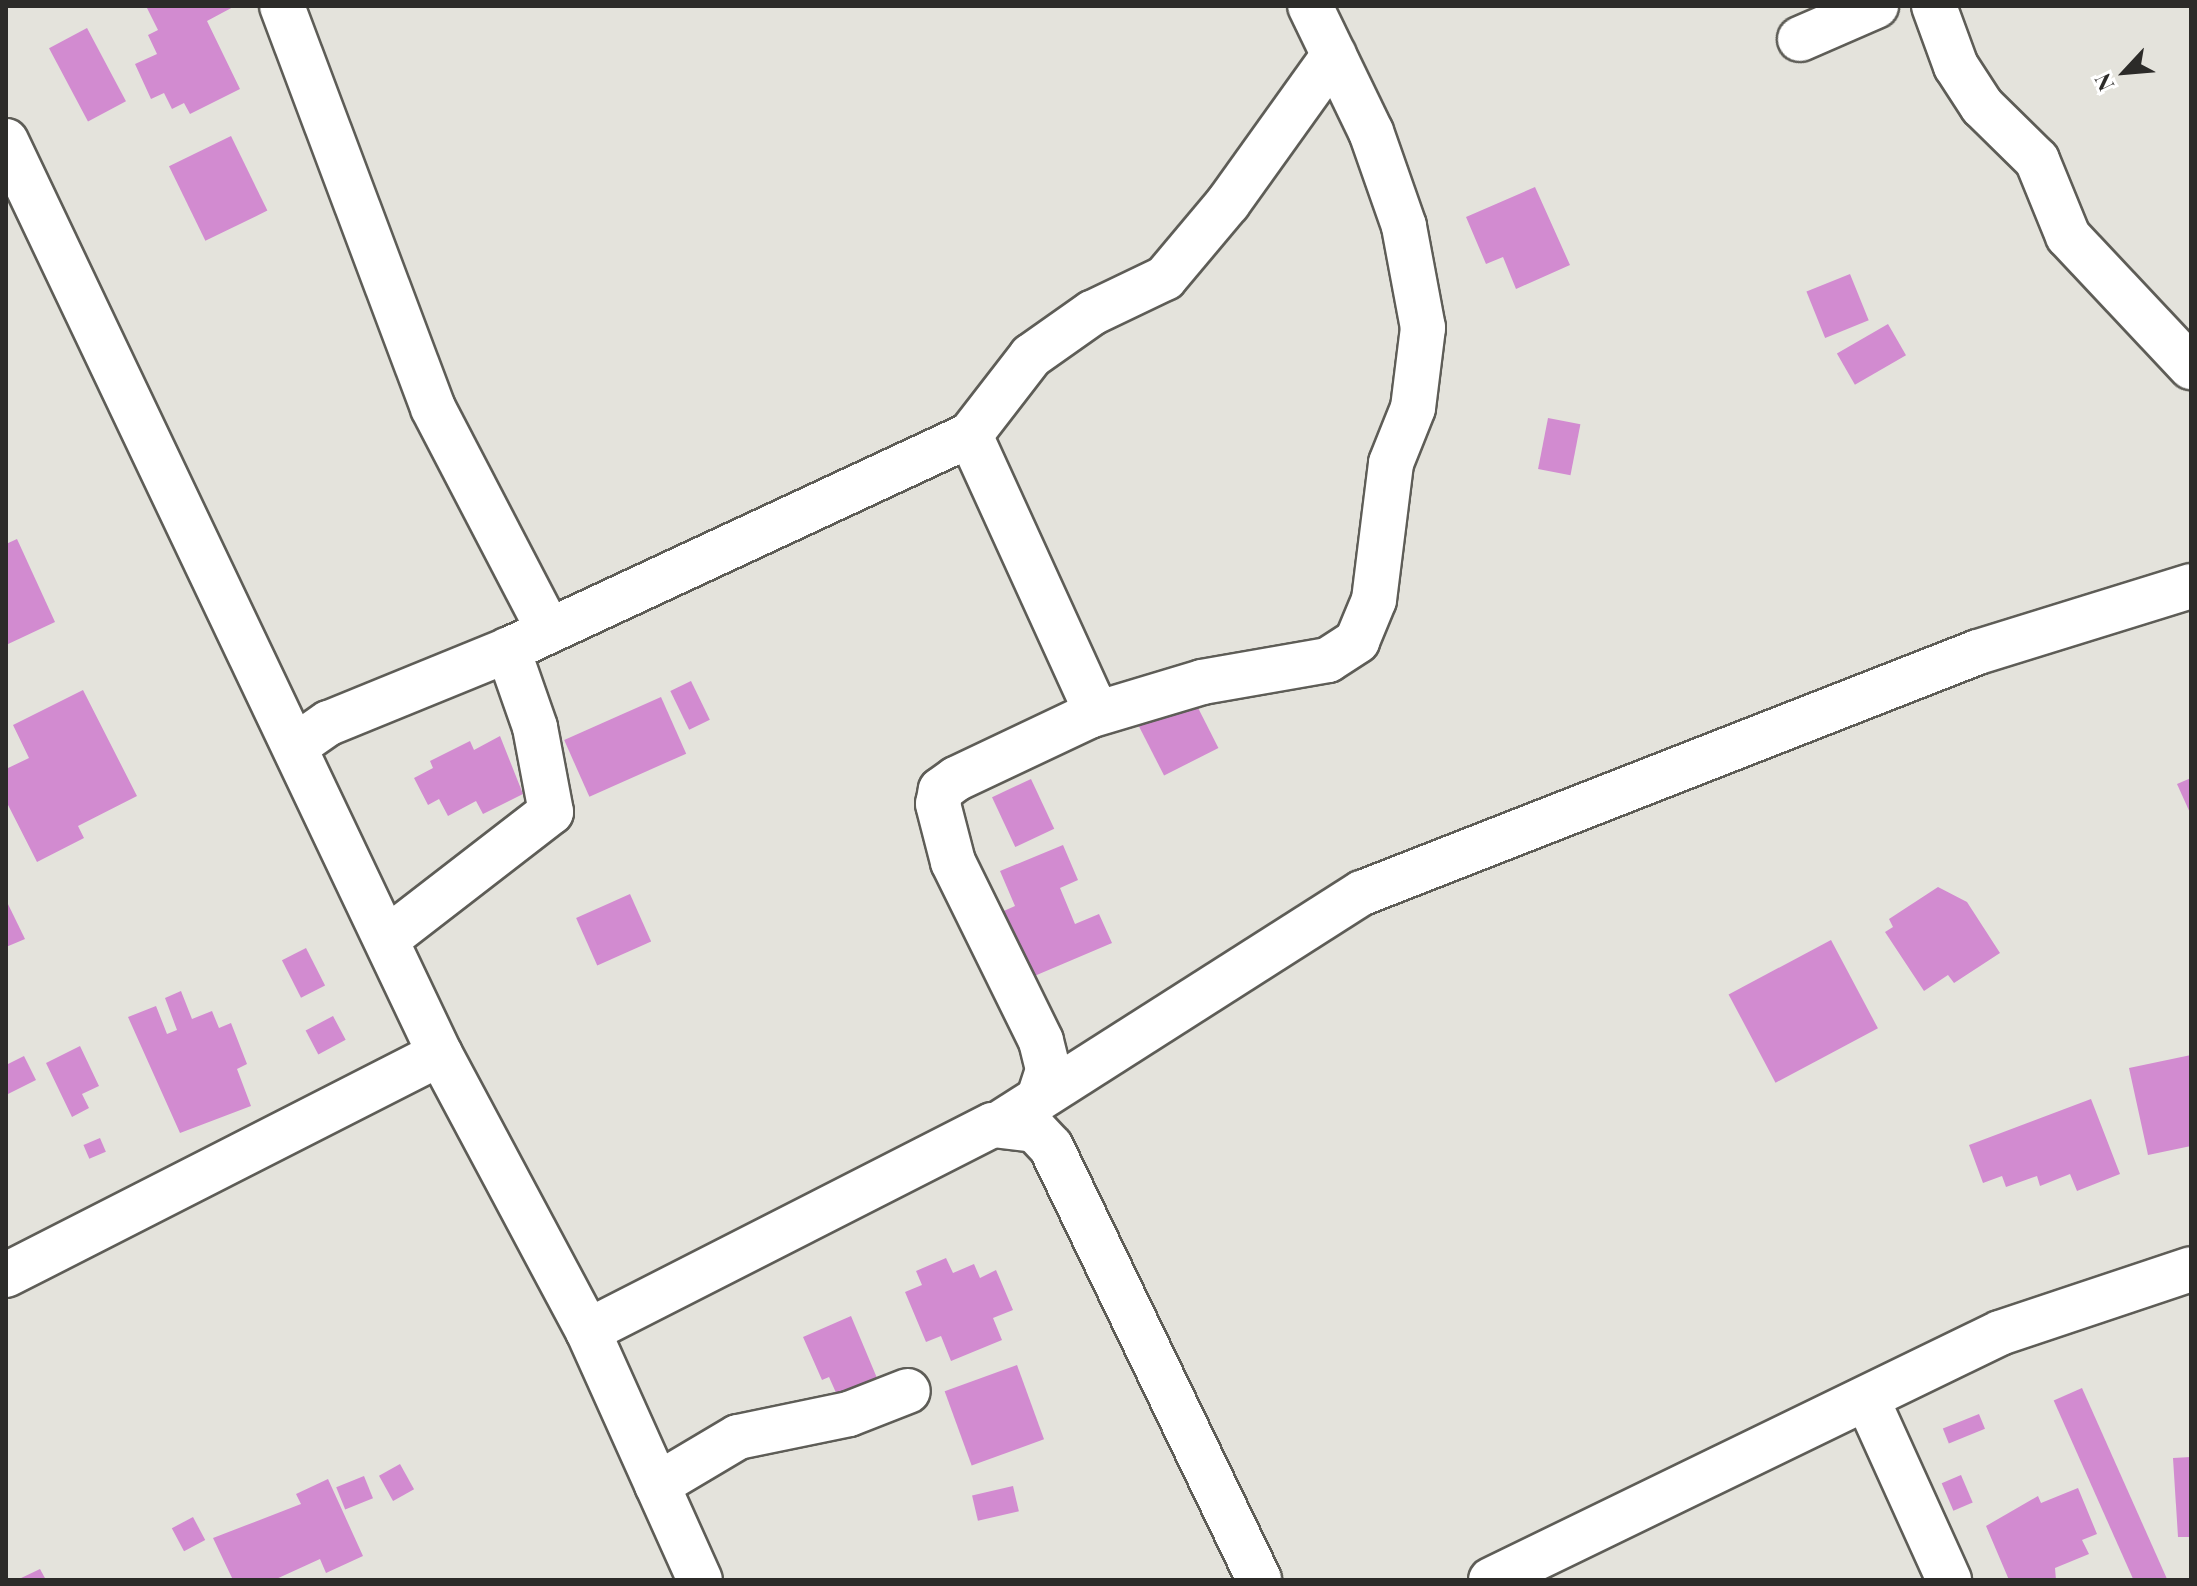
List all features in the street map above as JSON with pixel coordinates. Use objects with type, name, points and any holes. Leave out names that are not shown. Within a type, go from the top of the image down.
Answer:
[{"type":"street","points":[[282,6],[433,408],[549,631]]},
{"type":"street","points":[[1039,1097],[1048,1070],[1041,1041],[953,862],[938,804],[941,790],[956,779],[1089,716],[1202,682],[1328,660],[1364,629],[1423,328],[1404,226],[1334,55],[1310,6]]},
{"type":"street","points":[[1800,39],[1876,6]]},
{"type":"street","points":[[1934,6],[1956,66],[1982,106],[2037,160],[2068,236],[2191,367]]},
{"type":"street","points":[[297,745],[329,723],[508,650],[970,435],[1031,356],[1092,313],[1165,278],[1228,203],[1334,55]]},
{"type":"street","points":[[6,141],[297,745],[440,1054],[588,1331],[700,1580]]},
{"type":"street","points":[[970,435],[1039,574],[1090,698],[1089,716]]},
{"type":"street","points":[[588,1331],[800,1218],[1002,1122],[1362,893],[1978,652],[2178,589],[2191,554]]},
{"type":"street","points":[[388,938],[551,812],[535,727],[508,650]]},
{"type":"street","points":[[6,1275],[440,1054]]},
{"type":"street","points":[[1002,1122],[1035,1130],[1051,1147],[1259,1580]]},
{"type":"street","points":[[1491,1580],[2000,1333],[2191,1269]]},
{"type":"street","points":[[657,1485],[738,1437],[849,1414],[908,1391]]},
{"type":"street","points":[[1867,1399],[1949,1580]]},
{"type":"building","points":[[146,6],[235,6],[207,21],[240,89],[190,114],[184,103],[172,109],[164,93],[151,99],[135,64],[157,54],[148,35],[158,30]]},
{"type":"building","points":[[87,28],[126,101],[88,121],[49,48]]},
{"type":"building","points":[[231,136],[267,211],[205,241],[169,166]]},
{"type":"building","points":[[1535,187],[1570,265],[1516,289],[1503,257],[1486,264],[1466,217]]},
{"type":"building","points":[[1850,274],[1869,320],[1825,338],[1806,292]]},
{"type":"building","points":[[1888,324],[1906,355],[1855,385],[1837,354]]},
{"type":"building","points":[[1548,418],[1580,424],[1570,475],[1538,469]]},
{"type":"building","points":[[17,539],[55,622],[6,645],[6,544]]},
{"type":"building","points":[[691,681],[710,720],[689,730],[670,691]]},
{"type":"building","points":[[83,690],[137,796],[78,826],[84,838],[37,862],[6,801],[6,769],[29,758],[13,725]]},
{"type":"building","points":[[661,697],[686,754],[589,797],[564,740]]},
{"type":"building","points":[[1193,698],[1218,748],[1164,776],[1139,726]]},
{"type":"building","points":[[500,736],[523,794],[483,814],[476,801],[448,816],[439,799],[428,805],[414,778],[433,768],[430,761],[470,741],[474,750]]},
{"type":"building","points":[[2191,778],[2191,815],[2177,784]]},
{"type":"building","points":[[1031,779],[1054,829],[1015,847],[992,797]]},
{"type":"building","points":[[1063,845],[1078,880],[1060,888],[1075,924],[1099,914],[1112,943],[1025,980],[997,914],[1015,906],[1000,871]]},
{"type":"building","points":[[1938,887],[1967,902],[2000,953],[1954,983],[1948,975],[1924,991],[1885,932],[1893,927],[1889,919]]},
{"type":"building","points":[[630,894],[651,942],[597,966],[576,918]]},
{"type":"building","points":[[6,900],[25,939],[6,947]]},
{"type":"building","points":[[1831,940],[1878,1028],[1776,1083],[1729,994]]},
{"type":"building","points":[[306,948],[325,985],[301,998],[282,960]]},
{"type":"building","points":[[181,991],[192,1019],[212,1011],[219,1028],[231,1023],[247,1064],[237,1069],[251,1106],[180,1133],[128,1017],[156,1006],[167,1034],[177,1030],[165,998]]},
{"type":"building","points":[[333,1016],[346,1040],[318,1054],[306,1031]]},
{"type":"building","points":[[80,1046],[99,1086],[82,1094],[89,1108],[72,1117],[46,1063]]},
{"type":"building","points":[[2191,1055],[2191,1146],[2148,1155],[2129,1068]]},
{"type":"building","points":[[24,1056],[36,1080],[6,1095],[6,1065]]},
{"type":"building","points":[[2091,1099],[2120,1174],[2077,1191],[2070,1174],[2040,1186],[2037,1176],[2006,1187],[2002,1176],[1983,1183],[1969,1145]]},
{"type":"building","points":[[100,1138],[106,1152],[89,1159],[83,1145]]},
{"type":"building","points":[[946,1258],[953,1273],[974,1264],[980,1278],[996,1270],[1013,1310],[993,1318],[1002,1340],[951,1361],[941,1336],[926,1342],[905,1292],[922,1285],[916,1271]]},
{"type":"building","points":[[851,1316],[877,1378],[837,1395],[829,1377],[822,1380],[803,1337]]},
{"type":"building","points":[[1017,1365],[1044,1439],[972,1466],[945,1391]]},
{"type":"building","points":[[2082,1388],[2167,1580],[2134,1580],[2054,1401]]},
{"type":"building","points":[[1979,1414],[1985,1429],[1949,1443],[1943,1429]]},
{"type":"building","points":[[2191,1457],[2191,1537],[2178,1537],[2173,1458]]},
{"type":"building","points":[[400,1464],[414,1489],[393,1501],[379,1476]]},
{"type":"building","points":[[1961,1475],[1973,1503],[1953,1511],[1942,1483]]},
{"type":"building","points":[[364,1476],[373,1498],[345,1509],[336,1487]]},
{"type":"building","points":[[328,1479],[363,1556],[326,1573],[320,1559],[274,1580],[233,1580],[213,1538],[301,1504],[296,1494]]},
{"type":"building","points":[[1013,1486],[1019,1511],[978,1521],[972,1495]]},
{"type":"building","points":[[2078,1488],[2097,1534],[2082,1540],[2089,1554],[2055,1568],[2056,1580],[2009,1580],[1986,1526],[2038,1496],[2041,1503]]},
{"type":"building","points":[[193,1517],[205,1540],[184,1551],[172,1528]]},
{"type":"building","points":[[40,1569],[46,1580],[17,1580]]}]
